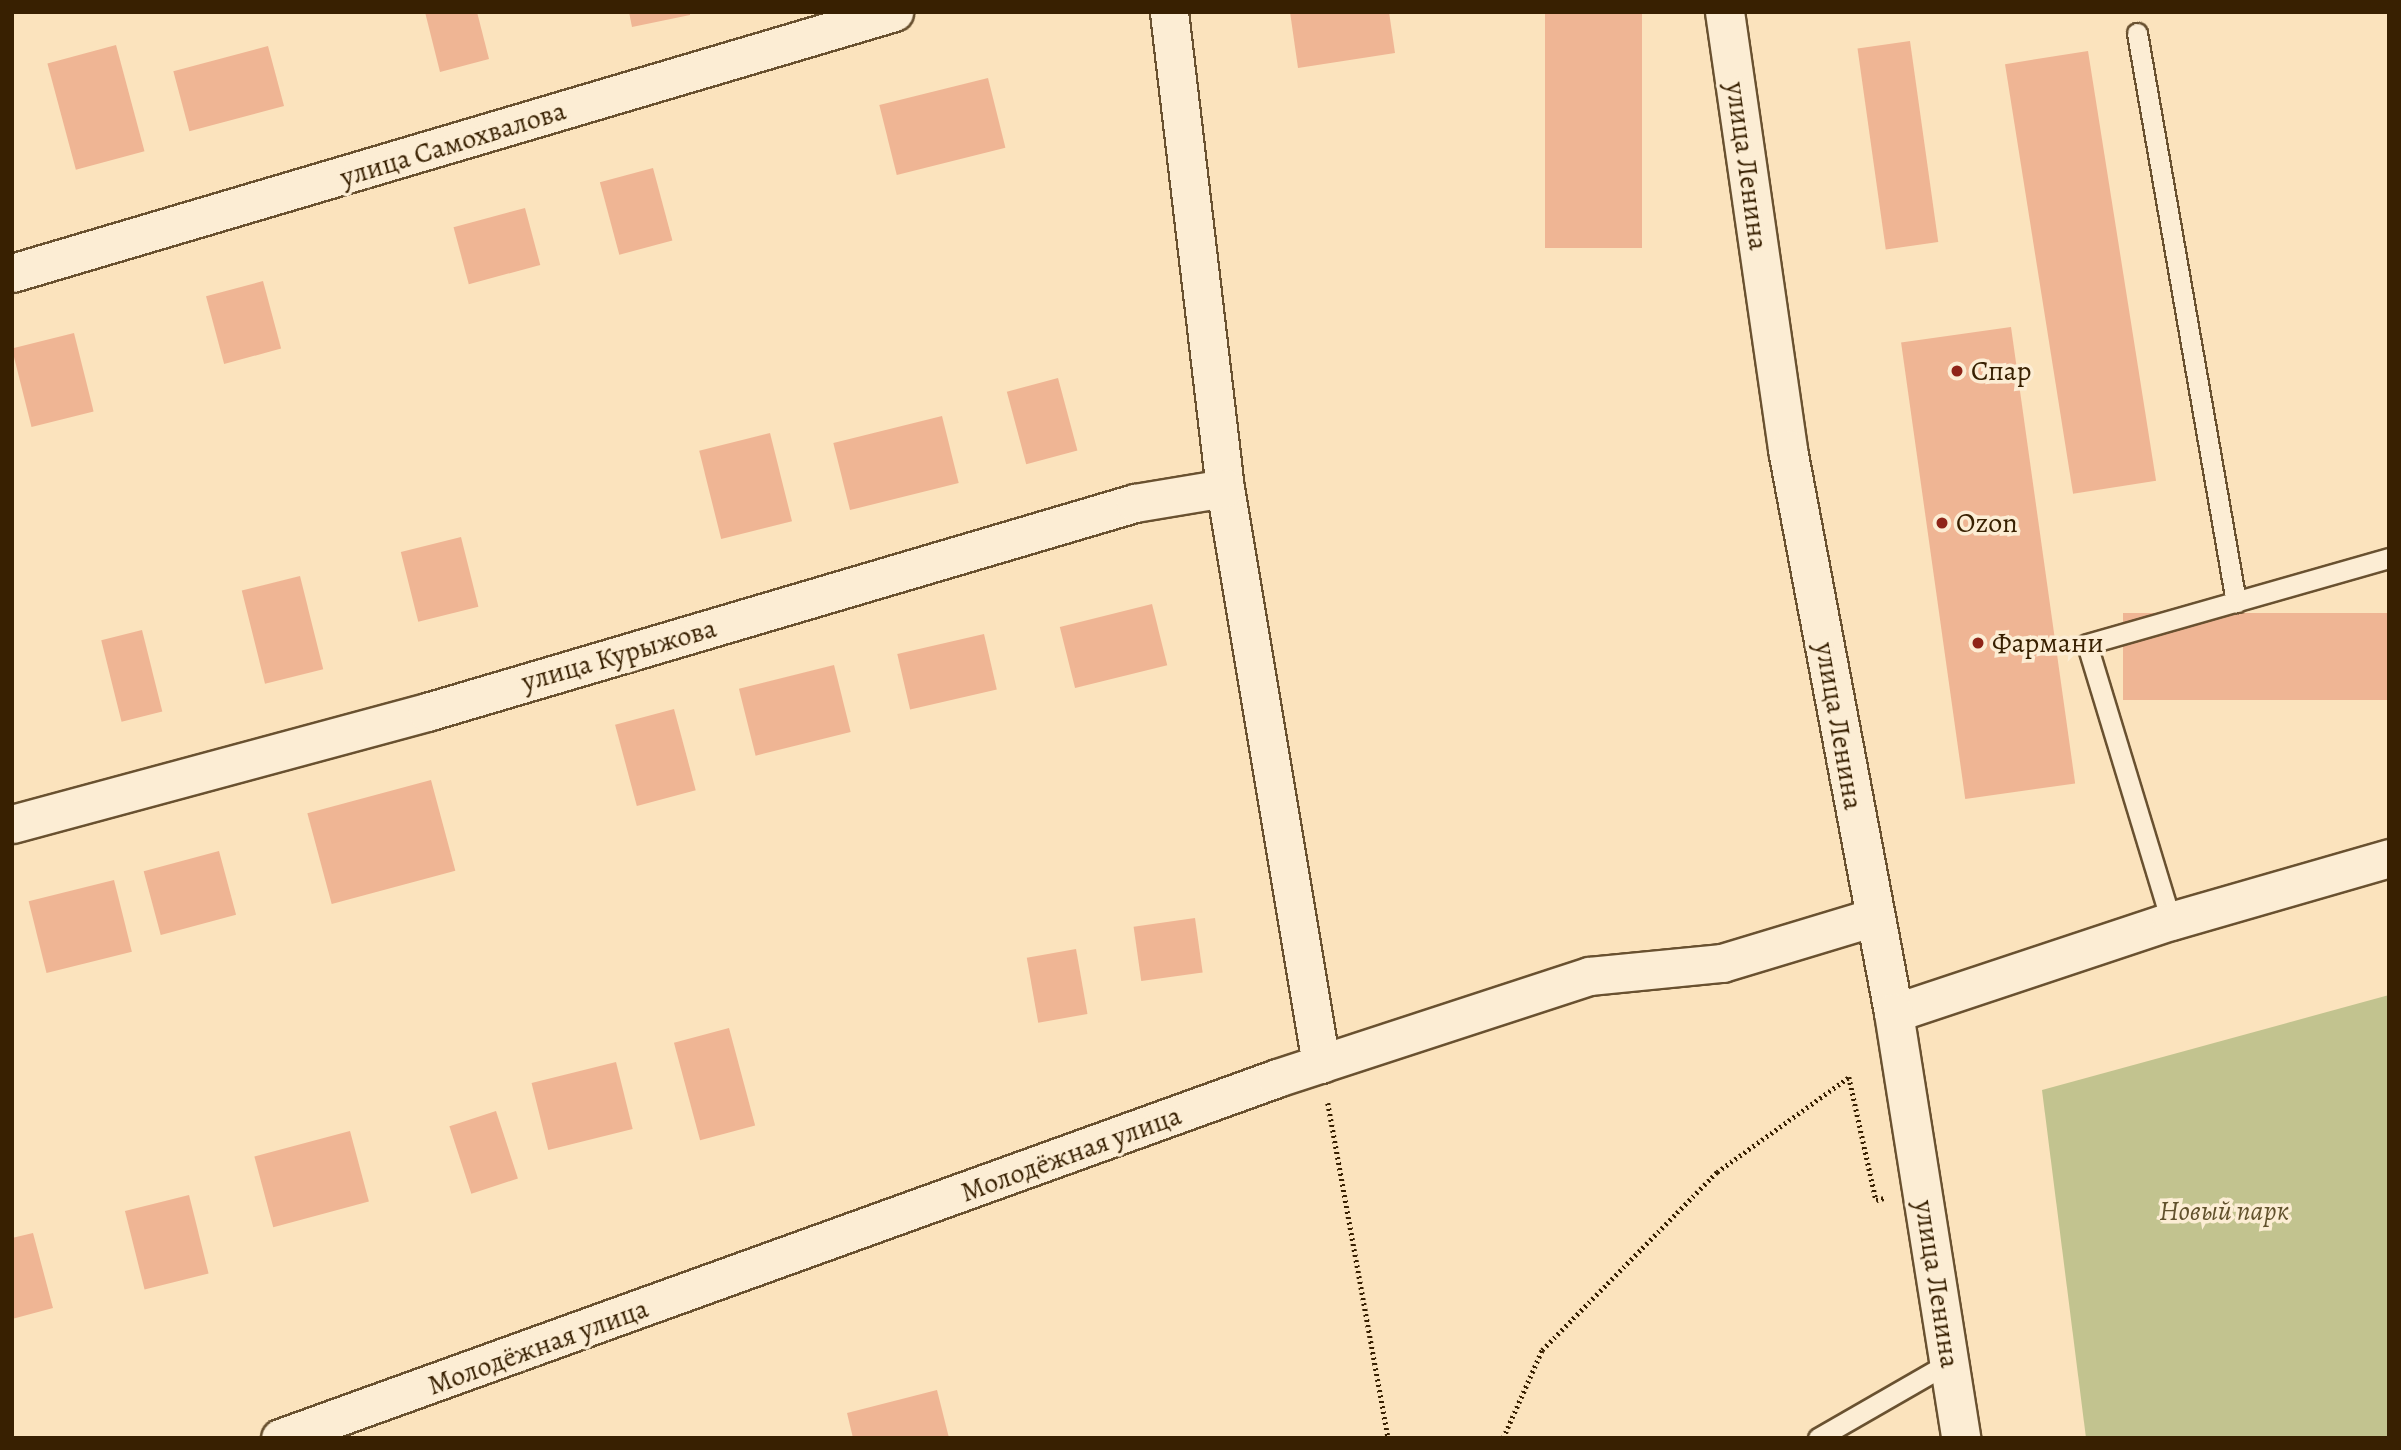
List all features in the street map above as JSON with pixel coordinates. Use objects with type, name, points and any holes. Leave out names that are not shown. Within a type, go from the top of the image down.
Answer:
[{"type":"street","name":"улица Самохвалова","points":[[12,272],[894,12]]},
{"type":"street","points":[[1169,12],[1225,488],[1321,1064]]},
{"type":"street","name":"улица Ленина","points":[[1724,12],[1788,450],[1874,917],[1895,1013],[1961,1438]]},
{"type":"street","name":"улица Курыжова","points":[[12,824],[427,712],[1135,503],[1225,488]]},
{"type":"street","points":[[1895,1013],[2171,921],[2389,858]]},
{"type":"street","name":"Молодёжная улица","points":[[280,1438],[319,1431],[1321,1064],[1589,976],[1722,963],[1874,917]]},
{"type":"lane","points":[[2137,33],[2236,602]]},
{"type":"lane","points":[[2171,921],[2087,644],[2389,558]]},
{"type":"lane","points":[[1818,1438],[1950,1362]]},
{"type":"path","points":[[1321,1064],[1388,1438]]},
{"type":"path","points":[[1503,1438],[1542,1350],[1717,1172],[1849,1077],[1876,1200],[1922,1188]]},
{"type":"green space","name":"Новый парк","points":[[2389,995],[2389,1438],[2086,1438],[2042,1090]]},
{"type":"building","points":[[425,12],[477,12],[489,59],[440,72]]},
{"type":"building","points":[[629,12],[690,12],[690,15],[632,27]]},
{"type":"building","points":[[1290,12],[1389,12],[1395,53],[1298,68]]},
{"type":"building","points":[[1545,12],[1642,12],[1642,248],[1545,248]]},
{"type":"building","points":[[1910,41],[1938,242],[1886,249],[1858,48]]},
{"type":"building","points":[[116,45],[144,151],[76,170],[47,63]]},
{"type":"building","points":[[268,46],[284,106],[189,131],[173,71]]},
{"type":"building","points":[[2088,51],[2156,481],[2073,494],[2005,64]]},
{"type":"building","points":[[988,78],[1005,148],[897,175],[879,105]]},
{"type":"building","points":[[653,168],[672,240],[619,255],[600,182]]},
{"type":"building","points":[[525,208],[540,265],[469,284],[454,227]]},
{"type":"building","points":[[263,281],[281,349],[224,364],[206,296]]},
{"type":"building","points":[[2011,327],[2075,784],[1965,799],[1901,342]]},
{"type":"building","points":[[74,333],[94,412],[31,427],[12,348]]},
{"type":"building","points":[[1058,378],[1077,450],[1026,464],[1007,392]]},
{"type":"building","points":[[942,416],[959,483],[850,510],[833,443]]},
{"type":"building","points":[[770,433],[792,521],[721,539],[699,451]]},
{"type":"building","points":[[461,537],[478,607],[418,622],[401,552]]},
{"type":"building","points":[[300,576],[323,669],[265,684],[242,591]]},
{"type":"building","points":[[1152,604],[1167,665],[1075,688],[1060,627]]},
{"type":"building","points":[[2123,613],[2389,613],[2389,700],[2123,700]]},
{"type":"building","points":[[142,630],[162,712],[122,722],[101,640]]},
{"type":"building","points":[[984,634],[997,690],[910,710],[897,654]]},
{"type":"building","points":[[834,665],[851,732],[756,756],[739,689]]},
{"type":"building","points":[[674,709],[696,790],[637,806],[615,725]]},
{"type":"building","points":[[431,780],[455,871],[332,904],[307,813]]},
{"type":"building","points":[[219,851],[236,915],[161,935],[144,871]]},
{"type":"building","points":[[114,880],[132,952],[47,973],[29,901]]},
{"type":"building","points":[[1195,918],[1203,972],[1141,981],[1134,927]]},
{"type":"building","points":[[1076,949],[1087,1014],[1038,1023],[1027,958]]},
{"type":"building","points":[[729,1028],[755,1126],[700,1140],[674,1043]]},
{"type":"building","points":[[616,1062],[633,1129],[548,1150],[532,1083]]},
{"type":"building","points":[[496,1111],[518,1179],[471,1194],[449,1126]]},
{"type":"building","points":[[350,1131],[369,1202],[273,1227],[254,1157]]},
{"type":"building","points":[[189,1195],[209,1274],[145,1290],[125,1211]]},
{"type":"building","points":[[33,1233],[53,1308],[12,1319],[12,1238]]},
{"type":"building","points":[[937,1390],[949,1438],[853,1438],[847,1413]]},
{"type":"place","name":"Спар","points":[[1957,371]]},
{"type":"place","name":"Ozon","points":[[1942,523]]},
{"type":"place","name":"Фармани","points":[[1978,643]]}]
